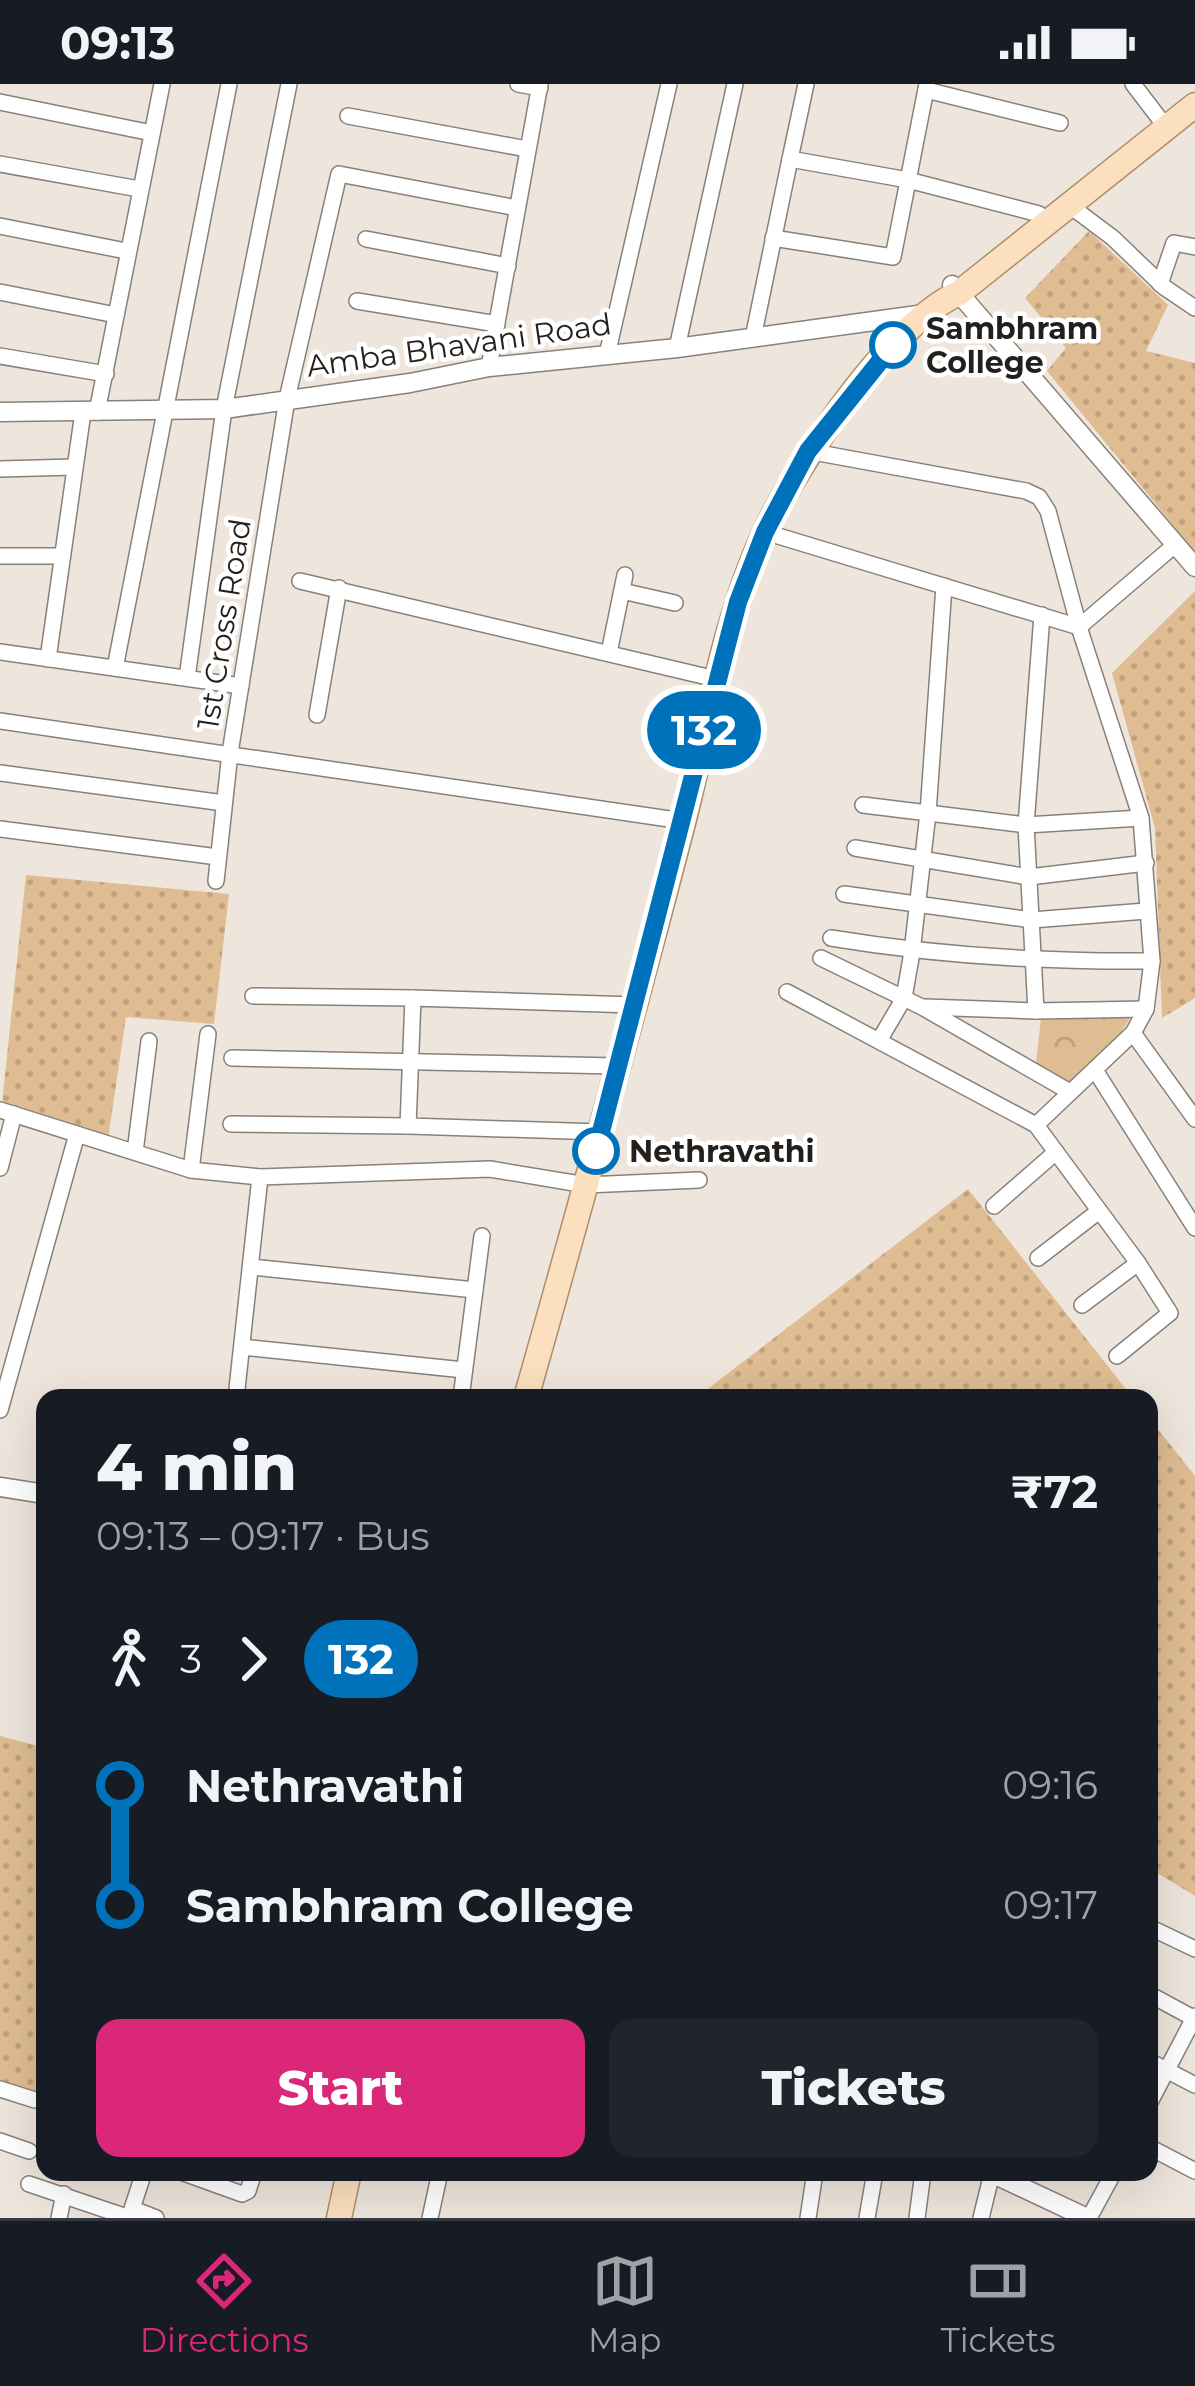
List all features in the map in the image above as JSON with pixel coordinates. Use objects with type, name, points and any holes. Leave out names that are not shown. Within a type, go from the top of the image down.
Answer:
[{"type":"main road","points":[[529,1389],[601,1132],[716,679],[765,532],[808,451],[893,345],[1195,89]]},
{"type":"main road","points":[[1042,219],[1069,205],[1195,105]]},
{"type":"main road","points":[[339,2218],[347,2181]]},
{"type":"street","points":[[48,658],[74,467],[106,374],[126,251],[162,84]]},
{"type":"street","points":[[115,668],[230,84]]},
{"type":"street","points":[[187,678],[224,409],[289,84]]},
{"type":"street","points":[[489,367],[540,86],[518,84]]},
{"type":"street","points":[[608,355],[669,84]]},
{"type":"street","points":[[677,348],[735,84]]},
{"type":"street","points":[[754,338],[806,84]]},
{"type":"street","points":[[1133,84],[1159,118]]},
{"type":"street","points":[[773,238],[892,256],[927,87],[1060,123]]},
{"type":"street","points":[[0,102],[152,133]]},
{"type":"street","points":[[348,116],[527,148]]},
{"type":"street","points":[[790,159],[908,181],[1042,219]]},
{"type":"street","points":[[0,164],[139,189]]},
{"type":"street","name":"1st Cross Road","points":[[216,881],[230,753],[287,399],[338,174],[517,208]]},
{"type":"street","points":[[1069,205],[1195,308]]},
{"type":"street","points":[[0,226],[126,251]]},
{"type":"street","points":[[366,239],[508,266]]},
{"type":"street","points":[[1160,284],[1174,243],[1195,248]]},
{"type":"street","points":[[0,292],[116,315]]},
{"type":"street","points":[[944,298],[1195,567]]},
{"type":"street","name":"Amba Bhavani Road","points":[[0,412],[224,409],[489,367],[754,338],[944,298]]},
{"type":"street","points":[[357,301],[497,324]]},
{"type":"street","points":[[0,356],[106,374]]},
{"type":"street","points":[[808,451],[1026,490],[1039,497],[1048,511],[1079,627],[1141,818],[1152,961],[1146,1010],[1133,1033],[1036,1125]]},
{"type":"street","points":[[0,469],[74,467]]},
{"type":"street","points":[[765,532],[1079,627]]},
{"type":"street","points":[[1079,627],[1176,544]]},
{"type":"street","points":[[0,558],[62,556]]},
{"type":"street","points":[[300,581],[716,679]]},
{"type":"street","points":[[609,653],[623,583],[675,603]]},
{"type":"street","points":[[880,1039],[904,998],[912,952],[928,813],[944,586]]},
{"type":"street","points":[[317,715],[339,589]]},
{"type":"street","points":[[1036,1011],[1026,825],[1042,615]]},
{"type":"street","points":[[0,652],[241,686]]},
{"type":"street","points":[[0,722],[683,821]]},
{"type":"street","points":[[0,773],[224,803]]},
{"type":"street","points":[[863,805],[1026,825],[1141,818]]},
{"type":"street","points":[[0,830],[218,857]]},
{"type":"street","points":[[855,848],[1029,877],[1146,863]]},
{"type":"street","points":[[844,894],[1032,920],[1146,910]]},
{"type":"street","points":[[831,938],[912,952],[1033,962],[1152,961]]},
{"type":"street","points":[[821,958],[922,1007],[1070,1092]]},
{"type":"street","points":[[788,992],[1036,1125],[1170,1313],[1117,1356]]},
{"type":"street","points":[[253,996],[634,1005]]},
{"type":"street","points":[[408,1126],[413,998]]},
{"type":"street","points":[[922,1007],[1146,1010]]},
{"type":"street","points":[[1133,1033],[1195,1120]]},
{"type":"street","points":[[191,1170],[208,1034]]},
{"type":"street","points":[[135,1152],[149,1041]]},
{"type":"street","points":[[232,1058],[411,1058],[618,1066]]},
{"type":"street","points":[[1096,1070],[1195,1228]]},
{"type":"street","points":[[0,1168],[7,1112],[191,1170],[260,1177],[490,1169],[586,1185],[699,1180]]},
{"type":"street","points":[[231,1124],[601,1132]]},
{"type":"street","points":[[0,1410],[77,1134]]},
{"type":"street","points":[[994,1206],[1056,1152]]},
{"type":"street","points":[[237,1389],[260,1177]]},
{"type":"street","points":[[1038,1258],[1099,1210]]},
{"type":"street","points":[[461,1389],[482,1236]]},
{"type":"street","points":[[1082,1305],[1138,1263]]},
{"type":"street","points":[[252,1267],[475,1290]]},
{"type":"street","points":[[242,1347],[464,1370]]},
{"type":"street","points":[[0,1487],[36,1493]]},
{"type":"street","points":[[1158,1931],[1195,1949]]},
{"type":"street","points":[[1158,1999],[1195,2018],[1158,2087]]},
{"type":"street","points":[[1158,2066],[1195,2085]]},
{"type":"street","points":[[0,2089],[34,2100]]},
{"type":"street","points":[[0,2141],[29,2151]]},
{"type":"street","points":[[1158,2152],[1195,2170]]},
{"type":"street","points":[[131,2215],[141,2181]]},
{"type":"street","points":[[207,2181],[242,2194],[251,2181]]},
{"type":"street","points":[[430,2218],[438,2181]]},
{"type":"street","points":[[808,2218],[814,2181]]},
{"type":"street","points":[[867,2218],[873,2181]]},
{"type":"street","points":[[917,2218],[922,2181]]},
{"type":"street","points":[[981,2218],[989,2181]]},
{"type":"street","points":[[1007,2181],[1079,2216],[1107,2181]]},
{"type":"street","points":[[29,2184],[156,2218]]},
{"type":"street","points":[[59,2218],[64,2194]]},
{"type":"green space","points":[[1089,231],[1168,305],[1146,351],[1195,363],[1195,552],[1047,371],[1066,348],[1025,298]]},
{"type":"green space","points":[[1195,591],[1195,998],[1162,1018],[1155,828],[1112,673]]},
{"type":"green space","points":[[26,875],[229,894],[214,1024],[126,1017],[108,1139],[2,1104]]},
{"type":"green space","points":[[1041,1018],[1130,1018],[1119,1036],[1071,1085],[1036,1064]]},
{"type":"green space","points":[[968,1189],[1126,1389],[708,1389]]},
{"type":"green space","points":[[1158,1429],[1195,1476],[1195,1896],[1158,1873]]},
{"type":"green space","points":[[0,1736],[36,1746],[36,2096],[0,2082]]},
{"type":"bus line","name":"132","points":[[596,1151],[738,602],[765,532],[808,451],[893,345]]},
{"type":"place","name":"Sambhram College","points":[[893,345]]},
{"type":"place","name":"Nethravathi","points":[[596,1151]]}]
